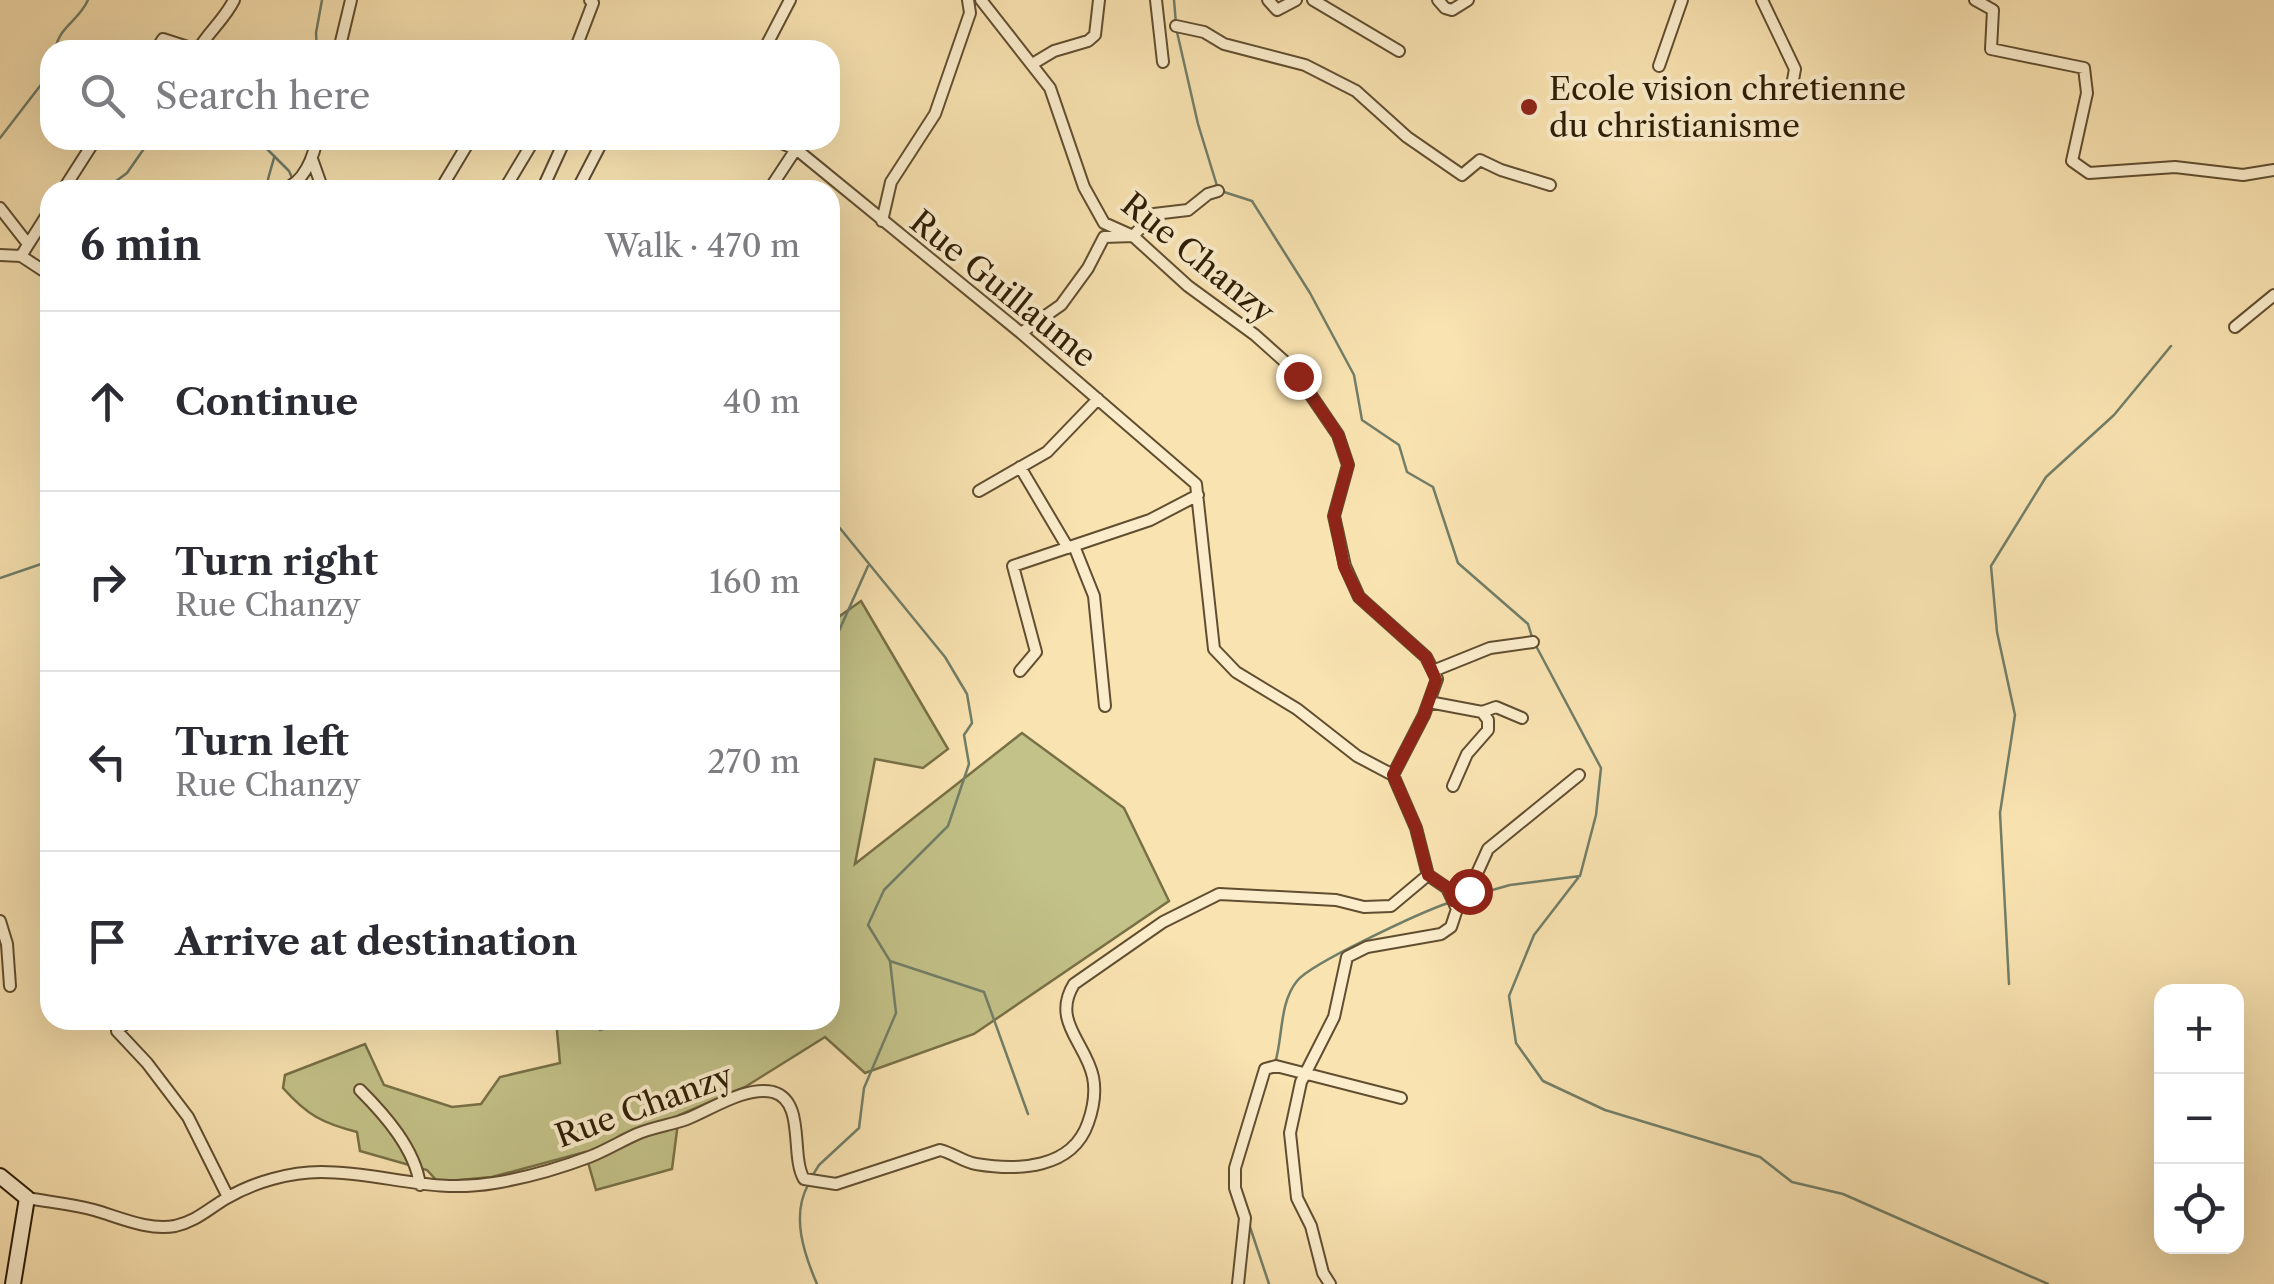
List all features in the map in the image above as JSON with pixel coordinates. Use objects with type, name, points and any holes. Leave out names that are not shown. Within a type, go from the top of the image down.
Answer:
[{"type":"street","points":[[203,40],[211,28],[224,21],[234,0]]},
{"type":"street","points":[[340,40],[350,0]]},
{"type":"street","points":[[579,40],[594,2],[590,0]]},
{"type":"street","points":[[769,40],[790,0]]},
{"type":"street","points":[[882,221],[891,182],[935,114],[948,82],[970,14],[968,0]]},
{"type":"street","name":"Rue Chanzy","points":[[981,0],[1050,88],[1084,187],[1104,223],[1132,236],[1188,286],[1255,335],[1293,370],[1328,420],[1338,435],[1348,465],[1334,516],[1344,566],[1359,597],[1426,657],[1432,670]]},
{"type":"street","points":[[1034,63],[1054,50],[1088,42],[1096,35],[1100,0]]},
{"type":"street","points":[[1156,0],[1163,62]]},
{"type":"street","points":[[1268,0],[1277,10],[1296,0]]},
{"type":"street","points":[[1314,0],[1399,51]]},
{"type":"street","points":[[1438,0],[1444,8],[1452,10],[1468,0]]},
{"type":"street","points":[[1660,66],[1682,0]]},
{"type":"street","points":[[1762,0],[1795,69],[1791,91]]},
{"type":"street","points":[[1976,0],[1993,10],[1991,49],[2084,68],[2087,93],[2072,160],[2088,172],[2175,167],[2242,175],[2274,170]]},
{"type":"street","points":[[1176,26],[1204,32],[1224,44],[1306,65],[1356,91],[1407,137],[1462,175],[1480,160],[1550,185]]},
{"type":"street","points":[[69,180],[89,150]]},
{"type":"street","points":[[299,180],[315,150]]},
{"type":"street","points":[[446,180],[464,150]]},
{"type":"street","points":[[510,180],[528,150]]},
{"type":"street","points":[[547,180],[560,150]]},
{"type":"street","points":[[583,180],[597,150]]},
{"type":"street","points":[[776,180],[795,150]]},
{"type":"street","name":"Rue Guillaume","points":[[797,150],[833,180]]},
{"type":"street","points":[[312,159],[319,180]]},
{"type":"street","name":"Rue Guillaume","points":[[840,186],[1021,333],[1197,489]]},
{"type":"street","points":[[1021,333],[1061,305],[1088,268],[1104,237],[1132,236],[1154,214],[1188,210],[1218,191]]},
{"type":"street","points":[[0,208],[28,244]]},
{"type":"street","points":[[21,256],[40,225]]},
{"type":"street","points":[[0,255],[21,256],[40,268]]},
{"type":"street","points":[[2235,327],[2274,295]]},
{"type":"street","points":[[979,491],[1047,452],[1098,399]]},
{"type":"street","points":[[1020,467],[1071,547],[1094,596],[1105,706]]},
{"type":"street","points":[[1020,671],[1036,652],[1013,566],[1150,520],[1197,489],[1214,649],[1236,672],[1297,709],[1357,756],[1393,775],[1416,828],[1428,875],[1448,888],[1457,910],[1451,927],[1440,934],[1366,947],[1347,957],[1334,1016],[1305,1074],[1290,1133],[1292,1162],[1297,1198],[1312,1226],[1323,1274],[1330,1284]]},
{"type":"street","points":[[1393,775],[1429,702],[1436,680],[1432,670],[1490,648],[1533,642]]},
{"type":"street","points":[[1429,702],[1482,712],[1496,707],[1522,718]]},
{"type":"street","points":[[1453,786],[1467,754],[1488,730],[1488,720],[1482,712]]},
{"type":"street","points":[[1453,901],[1469,891],[1488,849],[1579,774]]},
{"type":"street","name":"Rue Chanzy","points":[[27,1198],[170,1227],[198,1219],[228,1197],[269,1180],[321,1172],[439,1188],[495,1183],[588,1158],[639,1133],[682,1121],[748,1093],[765,1091],[777,1093],[787,1101],[794,1117],[798,1169],[804,1179],[820,1184],[848,1181],[940,1150],[970,1164],[1012,1168],[1056,1160],[1084,1136],[1093,1108],[1093,1076],[1066,1016],[1066,997],[1074,984],[1164,922],[1219,894],[1391,906],[1428,875]]},
{"type":"street","points":[[0,920],[7,944],[10,986]]},
{"type":"street","points":[[118,1030],[188,1117],[228,1197]]},
{"type":"street","points":[[1238,1284],[1245,1218],[1234,1188],[1235,1168],[1263,1072],[1276,1066],[1400,1098]]},
{"type":"street","points":[[360,1090],[382,1112],[403,1144],[415,1164],[420,1185]]},
{"type":"street","points":[[0,1176],[27,1198],[12,1284]]},
{"type":"shaded area","points":[[861,601],[948,749],[923,768],[875,759],[855,864],[1022,733],[1124,808],[1169,901],[974,1034],[865,1073],[825,1037],[745,1087],[679,1115],[672,1169],[596,1190],[585,1152],[492,1177],[438,1182],[427,1170],[360,1151],[357,1132],[316,1117],[283,1088],[285,1075],[365,1044],[384,1085],[452,1107],[481,1104],[500,1077],[560,1063],[557,1030],[840,1030],[840,616]]},
{"type":"waterway","points":[[59,40],[88,0]]},
{"type":"waterway","points":[[316,40],[322,0]]},
{"type":"waterway","points":[[1174,0],[1176,24]]},
{"type":"waterway","points":[[1177,32],[1218,189]]},
{"type":"waterway","points":[[0,138],[40,86]]},
{"type":"waterway","points":[[118,180],[143,150]]},
{"type":"waterway","points":[[268,150],[293,180]]},
{"type":"waterway","points":[[268,180],[274,158]]},
{"type":"waterway","points":[[1224,192],[1252,201],[1310,293],[1354,375],[1362,420],[1399,445],[1407,472],[1433,487],[1458,563],[1528,624],[1532,637]]},
{"type":"waterway","points":[[2009,984],[2000,813],[2015,715],[1997,632],[1991,566],[2046,477],[2114,415],[2171,346]]},
{"type":"waterway","points":[[811,1178],[819,1165],[859,1128],[864,1088],[896,1013],[890,961],[868,925],[884,890],[948,826],[969,764],[964,735],[972,723],[967,694],[945,657],[840,528]]},
{"type":"waterway","points":[[0,578],[40,564]]},
{"type":"waterway","points":[[840,629],[868,566]]},
{"type":"waterway","points":[[1471,896],[1510,885],[1580,876],[1596,815],[1601,768],[1535,644]]},
{"type":"waterway","points":[[1578,878],[1534,935],[1509,996],[1516,1043],[1543,1081],[1605,1110],[1760,1157],[1792,1182],[1843,1194],[2048,1284]]},
{"type":"waterway","points":[[1275,1063],[1284,1010],[1297,981],[1344,951],[1448,903]]},
{"type":"waterway","points":[[890,961],[984,992],[1028,1114]]},
{"type":"waterway","points":[[808,1185],[800,1222],[804,1248],[817,1284]]},
{"type":"waterway","points":[[1249,1224],[1269,1284]]},
{"type":"place","name":"Ecole vision chretienne du christianisme","points":[[1529,107]]},
{"type":"route","points":[[1298,376],[1338,435],[1348,465],[1334,516],[1344,566],[1359,597],[1426,657],[1436,680],[1424,715],[1393,775],[1416,828],[1428,875],[1448,888],[1453,901],[1469,891]]}]
